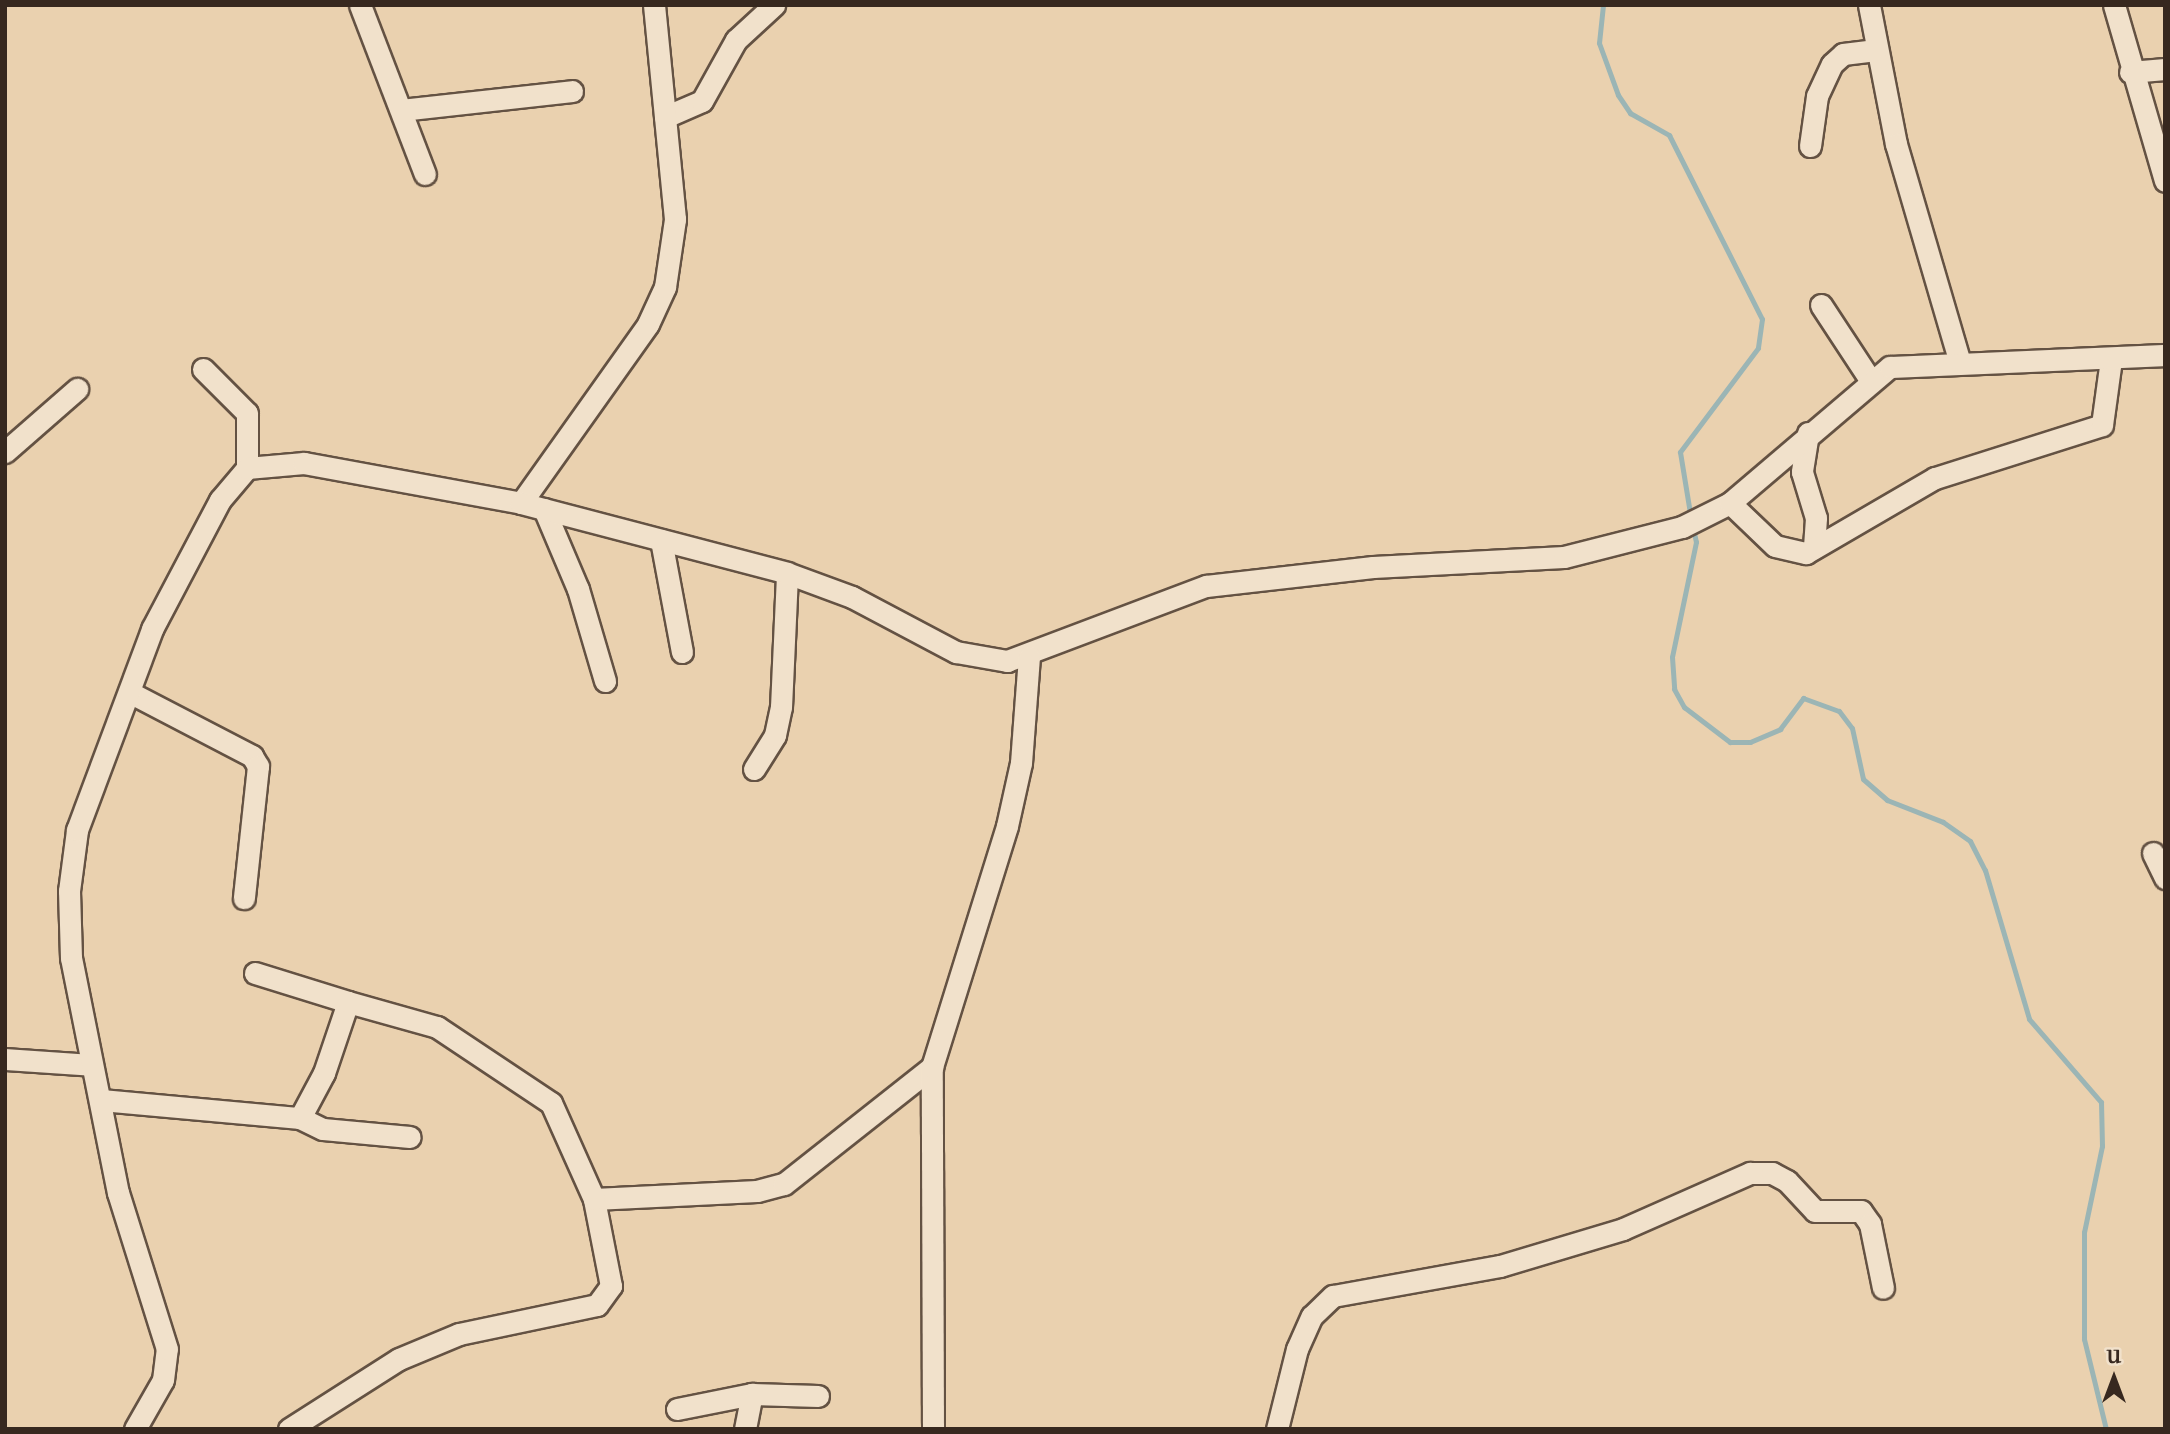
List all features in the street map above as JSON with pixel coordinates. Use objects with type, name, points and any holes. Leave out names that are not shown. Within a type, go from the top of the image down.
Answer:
[{"type":"street","points":[[360,5],[425,174]]},
{"type":"street","points":[[521,503],[648,324],[666,288],[675,219],[654,5]]},
{"type":"street","points":[[664,117],[702,101],[736,40],[774,5]]},
{"type":"street","points":[[1869,5],[1876,50],[1959,360]]},
{"type":"street","points":[[2114,5],[2130,72],[2165,181]]},
{"type":"street","points":[[1810,146],[1817,96],[1836,58],[1876,50]]},
{"type":"street","points":[[2130,72],[2165,69]]},
{"type":"street","points":[[401,110],[572,91]]},
{"type":"street","points":[[1821,305],[1869,379]]},
{"type":"street","points":[[247,468],[304,463],[521,503],[787,573],[852,597],[956,652],[993,660],[1029,657],[1146,604],[1206,586],[1373,567],[1564,557],[1682,527],[1730,503],[1869,379],[1890,367],[1959,360],[2111,359],[2165,355]]},
{"type":"street","points":[[1730,503],[1775,546],[1795,555],[1814,548],[1935,478],[2102,425],[2111,359]]},
{"type":"street","points":[[135,1429],[163,1380],[167,1349],[118,1193],[71,958],[69,891],[77,830],[129,692],[191,554],[220,500],[247,468],[247,413],[203,369]]},
{"type":"street","points":[[5,452],[76,389]]},
{"type":"street","points":[[1808,433],[1802,472],[1816,518],[1814,548]]},
{"type":"street","points":[[544,509],[578,589],[605,681]]},
{"type":"street","points":[[661,540],[682,652]]},
{"type":"street","points":[[754,769],[775,735],[782,707],[787,573]]},
{"type":"street","points":[[933,1429],[932,1067],[1007,826],[1021,763],[1029,657]]},
{"type":"street","points":[[129,692],[253,756],[258,766],[244,898]]},
{"type":"street","points":[[2153,853],[2165,878]]},
{"type":"street","points":[[255,973],[438,1027],[551,1103],[594,1199],[611,1286],[607,1298],[459,1334],[399,1359],[289,1429]]},
{"type":"street","points":[[300,1118],[324,1073],[348,1002]]},
{"type":"street","points":[[5,1059],[92,1065]]},
{"type":"street","points":[[594,1199],[757,1191],[784,1184],[932,1067]]},
{"type":"street","points":[[101,1100],[300,1118],[323,1129],[410,1137]]},
{"type":"street","points":[[1277,1429],[1297,1349],[1312,1316],[1333,1296],[1500,1266],[1623,1229],[1750,1173],[1772,1173],[1787,1181],[1815,1211],[1861,1211],[1870,1224],[1883,1288]]},
{"type":"street","points":[[677,1409],[752,1394],[818,1396]]},
{"type":"street","points":[[745,1429],[752,1394]]},
{"type":"waterway","points":[[1603,5],[1599,43],[1618,95],[1630,113],[1669,135],[1762,319],[1758,348],[1680,452],[1691,519]]},
{"type":"waterway","points":[[1693,528],[1696,542],[1672,657],[1674,689],[1684,707],[1730,742],[1750,742],[1780,729],[1803,698],[1839,711],[1852,728],[1863,779],[1887,800],[1943,822],[1970,841],[1985,870],[2029,1019],[2101,1102],[2102,1146],[2084,1232],[2084,1339],[2106,1429]]}]
